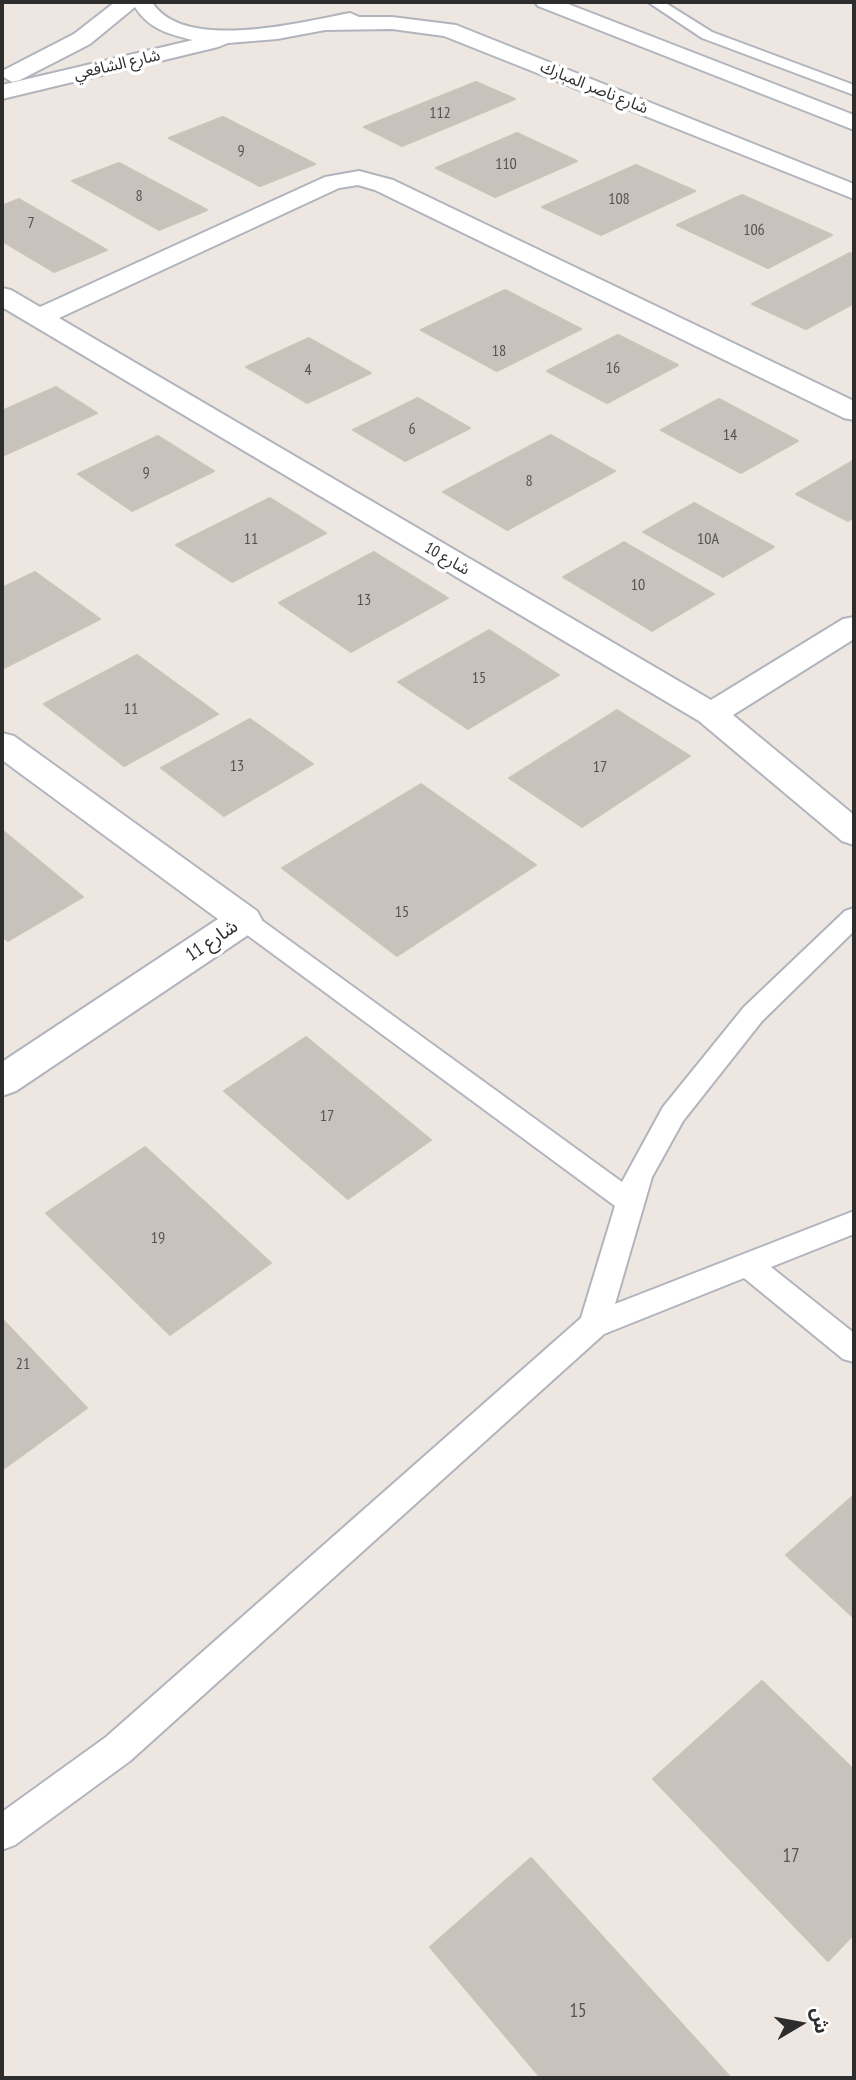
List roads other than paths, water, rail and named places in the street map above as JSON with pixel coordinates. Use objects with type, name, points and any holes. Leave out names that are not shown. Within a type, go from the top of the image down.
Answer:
[{"type":"street","name":"شارع الشافعي","points":[[2,80],[82,39],[128,2]]},
{"type":"street","points":[[142,2],[155,20],[190,35],[232,38],[325,24],[409,6]]},
{"type":"street","points":[[545,2],[854,123]]},
{"type":"street","name":"شارع ناصر المبارك","points":[[325,24],[392,23],[448,30],[854,192]]},
{"type":"street","name":"شارع الشافعي","points":[[2,92],[232,38]]},
{"type":"street","points":[[38,318],[333,182],[359,178],[384,185],[854,412]]},
{"type":"street","name":"شارع 10","points":[[2,296],[711,714],[854,833]]},
{"type":"street","points":[[711,714],[854,626]]},
{"type":"street","name":"شارع 11","points":[[2,744],[244,920],[2,1081]]},
{"type":"lane","points":[[655,2],[707,35],[851,87]]},
{"type":"lane","points":[[809,105],[851,87]]},
{"type":"lane","points":[[594,1325],[638,1176],[673,1114],[753,1014],[854,916]]},
{"type":"lane","points":[[244,920],[630,1202]]},
{"type":"lane","points":[[2,1833],[118,1749],[594,1325],[854,1222]]},
{"type":"lane","points":[[748,1265],[854,1350]]}]
